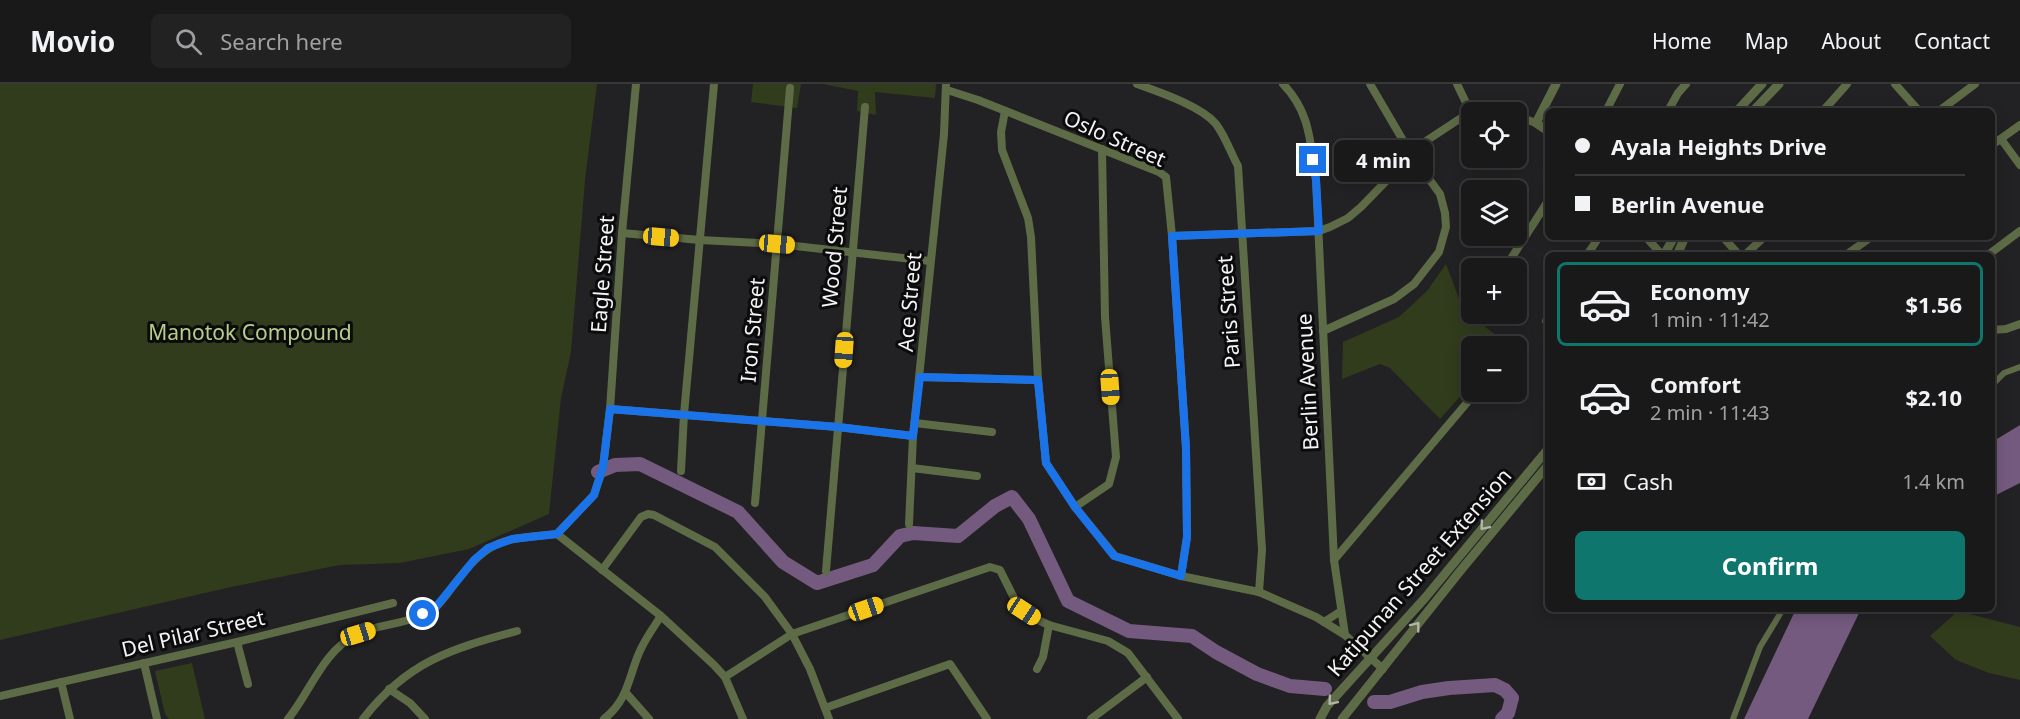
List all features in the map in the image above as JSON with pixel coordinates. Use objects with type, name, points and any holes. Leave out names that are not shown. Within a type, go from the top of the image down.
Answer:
[{"type":"street","name":"Eagle Street","points":[[557,534],[594,495],[603,467],[610,409],[622,233],[636,84]]},
{"type":"street","points":[[681,471],[684,414],[714,84]]},
{"type":"street","name":"Paris Street","points":[[1137,84],[1175,99],[1196,110],[1215,124],[1238,166],[1262,550],[1259,592]]},
{"type":"street","name":"Berlin Avenue","points":[[1283,84],[1307,120],[1316,180],[1334,560],[1345,635]]},
{"type":"street","points":[[1323,331],[1394,299],[1414,284],[1439,252],[1446,227],[1440,194],[1411,154],[1370,84]]},
{"type":"street","points":[[1172,236],[1319,231],[1348,218],[1423,143],[1467,114],[1468,109],[1457,84]]},
{"type":"street","points":[[1536,123],[1556,84]]},
{"type":"street","points":[[1608,108],[1620,84]]},
{"type":"street","points":[[1670,108],[1686,84]]},
{"type":"street","points":[[1740,108],[1762,84]]},
{"type":"street","points":[[1756,108],[1779,84]]},
{"type":"street","points":[[1826,108],[1848,84]]},
{"type":"street","points":[[1895,84],[1916,108]]},
{"type":"street","points":[[1943,108],[1975,84]]},
{"type":"street","name":"Oslo Street","points":[[947,87],[1159,172],[1166,177],[1186,448],[1187,537],[1181,576]]},
{"type":"street","name":"Ace Street","points":[[909,524],[913,436],[947,87]]},
{"type":"street","name":"Iron Street","points":[[755,503],[790,88]]},
{"type":"street","name":"Wood Street","points":[[826,571],[864,106]]},
{"type":"street","points":[[1005,111],[1001,132],[1002,150],[1028,218],[1031,237],[1038,380],[1046,463],[1075,507],[1114,556],[1181,576],[1259,592],[1345,635],[1382,670]]},
{"type":"street","points":[[1527,120],[1545,129]]},
{"type":"street","points":[[1995,143],[2020,125]]},
{"type":"street","points":[[2001,139],[2020,165]]},
{"type":"street","points":[[1075,507],[1109,484],[1116,457],[1105,317],[1102,149]]},
{"type":"street","points":[[1511,258],[1545,206]]},
{"type":"street","points":[[1992,252],[2020,231]]},
{"type":"street","points":[[622,233],[777,244],[930,261]]},
{"type":"street","points":[[1649,240],[1660,252]]},
{"type":"street","points":[[1726,240],[1736,252]]},
{"type":"street","points":[[1748,252],[1761,240]]},
{"type":"street","points":[[1850,252],[1867,240]]},
{"type":"street","points":[[1995,330],[2020,324]]},
{"type":"street","points":[[1995,382],[2004,373],[2020,367]]},
{"type":"street","points":[[920,377],[1038,380]]},
{"type":"street","points":[[1334,560],[1468,402]]},
{"type":"street","points":[[610,409],[838,427],[913,436]]},
{"type":"street","points":[[915,423],[992,432]]},
{"type":"street","name":"Katipunan Street Extension","points":[[1342,719],[1382,670],[1545,453]]},
{"type":"street","points":[[912,468],[977,476]]},
{"type":"street","name":"Katipunan Street Extension","points":[[1320,719],[1327,706],[1545,468]]},
{"type":"street","points":[[602,570],[641,517],[648,514],[654,515],[715,548],[765,597],[792,634],[810,669],[829,719]]},
{"type":"street","points":[[288,719],[324,663],[342,643],[358,634],[423,614],[435,608],[474,560],[488,548],[512,539],[557,534],[661,616],[724,676],[743,719]]},
{"type":"street","points":[[724,676],[792,634],[990,567],[1000,570],[1015,600],[1024,611],[1049,626],[1108,641],[1128,653],[1178,719]]},
{"type":"street","name":"Del Pilar Street","points":[[0,696],[237,642],[393,603]]},
{"type":"street","points":[[1323,622],[1341,611]]},
{"type":"street","points":[[1733,719],[1760,648],[1781,612]]},
{"type":"street","points":[[604,719],[616,710],[626,693],[639,653],[661,616]]},
{"type":"street","points":[[1037,669],[1043,657],[1049,626]]},
{"type":"street","points":[[363,719],[389,689],[418,667],[468,644],[517,630]]},
{"type":"street","points":[[237,642],[248,684]]},
{"type":"street","points":[[144,663],[157,719]]},
{"type":"street","points":[[825,708],[950,664],[987,719]]},
{"type":"street","points":[[1091,719],[1147,677]]},
{"type":"street","points":[[61,682],[70,719]]},
{"type":"street","points":[[389,689],[410,703],[425,719]]},
{"type":"street","points":[[626,693],[649,719]]},
{"type":"green space","name":"Manotok Compound","points":[[0,84],[597,84],[585,180],[571,352],[561,398],[549,514],[469,549],[400,563],[340,565],[231,587],[0,640]]},
{"type":"green space","points":[[753,84],[801,84],[797,108],[751,102]]},
{"type":"green space","points":[[823,84],[936,84],[935,98],[875,92],[876,115],[857,111],[858,91]]},
{"type":"green space","points":[[1446,264],[1461,304],[1461,324],[1482,324],[1497,336],[1461,336],[1461,395],[1440,419],[1390,368],[1380,364],[1342,379],[1343,342],[1399,317],[1427,291]]},
{"type":"green space","points":[[1957,612],[2020,627],[2020,680],[1989,673],[1956,660],[1930,636]]},
{"type":"green space","points":[[192,663],[205,719],[169,719],[165,714],[155,671]]},
{"type":"shaded area","points":[[2020,425],[2020,483],[1995,496],[1995,440]]},
{"type":"shaded area","points":[[1795,612],[1860,612],[1808,719],[1744,719]]},
{"type":"waterway","points":[[598,472],[615,465],[640,464],[738,512],[783,562],[817,583],[873,565],[900,536],[913,533],[958,536],[995,506],[1012,497],[1029,519],[1068,601],[1129,631],[1192,636],[1257,674],[1290,686],[1325,689]]},
{"type":"waterway","points":[[1374,702],[1390,702],[1422,692],[1449,688],[1495,685],[1505,690],[1512,698],[1508,713],[1502,719]]},
{"type":"route","points":[[423,614],[435,608],[474,560],[488,548],[512,539],[557,534],[594,495],[603,467],[610,409],[838,427],[913,436],[920,377],[1038,380],[1046,463],[1075,507],[1114,556],[1181,576],[1187,537],[1186,448],[1172,236],[1319,231],[1313,160]]}]
